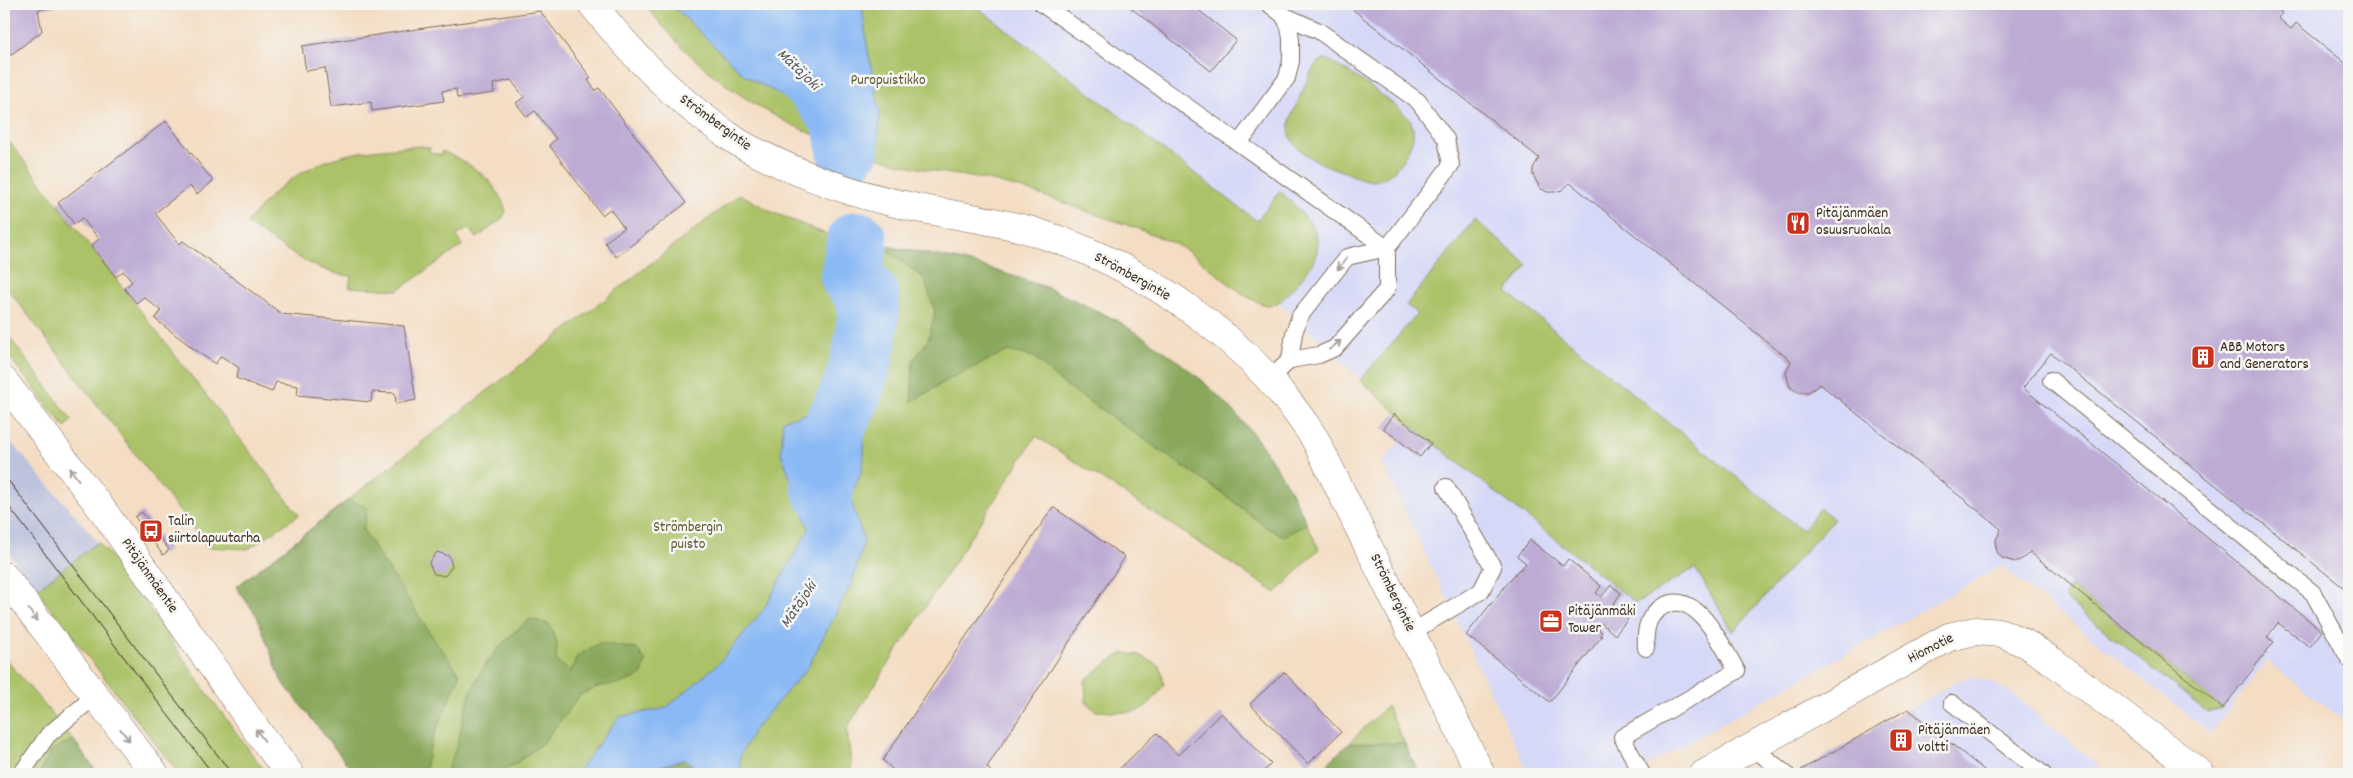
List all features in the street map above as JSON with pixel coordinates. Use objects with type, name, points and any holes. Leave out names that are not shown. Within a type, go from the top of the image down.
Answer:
[{"type":"street","name":"Strömbergintie","points":[[592,4],[656,77],[698,114],[745,147],[774,161],[844,189],[908,206],[976,217],[1032,231],[1075,246],[1121,267],[1180,303],[1224,336],[1270,379],[1296,408],[1315,439],[1481,774]]},
{"type":"street","name":"Pitäjänmäentie","points":[[4,381],[104,512],[258,732],[290,774]]},
{"type":"street","points":[[4,576],[155,774]]},
{"type":"street","name":"Hiomotie","points":[[1704,774],[1949,637],[1975,631],[2002,633],[2026,644],[2052,661],[2201,774]]},
{"type":"lane","points":[[1042,4],[1386,248]]},
{"type":"lane","points":[[1269,4],[1283,16],[1319,31],[1418,102],[1446,139],[1451,165],[1386,248],[1347,257],[1300,316],[1294,333],[1290,360]]},
{"type":"lane","points":[[1239,143],[1287,78],[1291,61],[1291,38],[1289,26],[1283,16]]},
{"type":"lane","points":[[1270,379],[1290,360],[1319,355],[1335,348],[1388,288],[1386,248]]},
{"type":"lane","points":[[2051,380],[2313,593],[2349,658]]},
{"type":"lane","points":[[1412,632],[1481,591],[1493,567],[1446,487]]},
{"type":"lane","points":[[1642,774],[1622,737],[1737,671],[1704,617],[1691,607],[1679,603],[1666,604],[1656,610],[1648,622],[1645,632],[1646,648]]},
{"type":"lane","points":[[21,774],[48,735],[95,696]]},
{"type":"lane","points":[[1952,703],[2043,774]]},
{"type":"lane","points":[[1752,747],[1786,774]]},
{"type":"shaded area","points":[[913,4],[2349,4],[2349,725],[2267,661],[2210,733],[2001,566],[1633,774],[1529,774],[1382,462],[1413,427],[1279,303]]},
{"type":"shaded area","points":[[4,434],[98,542],[36,590],[4,547]]},
{"type":"shaded area","points":[[1972,677],[1993,683],[2013,694],[2108,774],[1794,774],[1958,681]]},
{"type":"green space","name":"Puropuistikko","points":[[645,4],[973,4],[1257,221],[1280,191],[1305,216],[1313,227],[1317,237],[1318,248],[1314,260],[1279,302],[1268,305],[1247,296],[1175,244],[1146,232],[1005,184],[924,169],[883,159],[844,146],[805,131],[734,91],[672,37]]},
{"type":"green space","points":[[1326,59],[1346,70],[1385,97],[1406,115],[1411,122],[1413,136],[1408,150],[1396,168],[1383,179],[1375,181],[1359,178],[1313,159],[1295,145],[1290,136],[1289,125],[1304,86],[1316,64]]},
{"type":"green space","points":[[4,135],[299,515],[248,549],[207,547],[4,284]]},
{"type":"green space","points":[[422,146],[430,148],[429,152],[441,155],[442,151],[473,167],[496,190],[506,211],[503,218],[477,238],[469,228],[457,236],[462,246],[398,290],[349,287],[351,276],[324,270],[296,256],[246,223],[276,191],[297,175],[314,166],[348,154]]},
{"type":"green space","name":"Strömbergin puisto","points":[[740,194],[770,211],[823,233],[958,260],[1046,287],[1119,321],[1202,380],[1253,434],[1290,489],[1319,549],[1276,593],[1036,436],[847,728],[852,774],[355,774],[281,680],[257,616],[236,587]]},
{"type":"green space","points":[[1475,220],[1528,265],[1507,292],[1802,530],[1820,508],[1834,519],[1733,632],[1695,568],[1636,603],[1413,427],[1360,380],[1417,314],[1406,305]]},
{"type":"green space","points":[[881,246],[959,260],[1041,286],[1081,303],[1120,323],[1157,346],[1192,372],[1224,402],[1253,434],[1283,478],[1307,524],[1284,536],[1267,528],[1229,498],[1058,380],[1034,357],[1008,351],[955,376],[911,402],[913,361],[928,340],[935,312],[924,278]]},
{"type":"green space","points":[[4,330],[72,420],[65,428],[4,350]]},
{"type":"green space","points":[[349,500],[368,508],[363,530],[434,639],[460,674],[434,735],[425,774],[355,774],[281,680],[257,616],[236,587]]},
{"type":"green space","points":[[98,542],[121,568],[207,693],[267,774],[179,774],[36,590]]},
{"type":"green space","points":[[2070,585],[2223,708],[2207,712],[2064,598]]},
{"type":"green space","points":[[530,619],[549,624],[557,643],[556,661],[571,672],[577,656],[599,643],[637,649],[646,662],[641,676],[620,684],[600,686],[580,695],[543,743],[515,764],[495,774],[446,774],[457,745],[467,703],[474,685],[494,653]]},
{"type":"green space","points":[[1124,653],[1139,655],[1160,666],[1164,684],[1150,703],[1136,711],[1096,711],[1086,702],[1085,680],[1108,662]]},
{"type":"green space","points":[[4,657],[73,739],[98,774],[4,774]]},
{"type":"green space","points":[[1387,706],[1419,774],[1317,774]]},
{"type":"green space","points":[[73,739],[98,774],[39,774],[51,751]]},
{"type":"green space","points":[[1349,743],[1404,743],[1419,774],[1317,774]]},
{"type":"green space","points":[[686,759],[701,774],[631,774]]},
{"type":"water","points":[[671,4],[862,4],[867,46],[880,112],[877,157],[838,144],[831,125],[824,119],[744,75]]},
{"type":"water","points":[[823,409],[844,410],[862,423],[864,460],[859,477],[850,496],[864,542],[852,582],[808,667],[753,731],[740,756],[740,774],[701,774],[686,759],[631,774],[576,774],[619,717],[666,708],[718,664],[762,612],[809,529],[781,453],[783,420]]},
{"type":"building","points":[[4,4],[61,5],[38,10],[42,31],[4,60]]},
{"type":"building","points":[[1126,4],[1191,4],[1236,40],[1211,71]]},
{"type":"building","name":"ABB Motors and Generators","points":[[1346,4],[2271,4],[2282,13],[2278,18],[2291,29],[2296,23],[2349,66],[2349,592],[2051,353],[2023,388],[2322,631],[2310,647],[2278,623],[2267,637],[2274,642],[2223,708],[2030,552],[2015,562],[2002,558],[1997,552],[1995,542],[2001,529],[1820,384],[1809,392],[1799,392],[1790,387],[1786,373],[1791,361],[1570,183],[1562,190],[1555,192],[1547,192],[1540,188],[1533,175],[1533,168],[1539,158]]},
{"type":"building","points":[[540,11],[591,78],[588,80],[595,90],[599,88],[686,203],[616,257],[605,242],[624,228],[610,209],[602,215],[549,145],[556,139],[535,111],[527,117],[516,103],[524,97],[511,80],[493,84],[494,93],[457,98],[456,89],[442,91],[444,101],[372,111],[371,102],[331,107],[325,68],[306,71],[302,46]]},
{"type":"building","points":[[166,121],[213,181],[197,194],[190,186],[155,213],[179,244],[183,241],[282,314],[404,326],[416,400],[396,404],[395,393],[372,392],[371,402],[297,395],[298,386],[276,382],[272,392],[236,378],[239,368],[221,356],[215,364],[194,349],[155,319],[161,311],[144,297],[136,303],[124,288],[132,282],[123,271],[116,277],[91,246],[99,239],[82,218],[74,224],[58,203]]},
{"type":"building","points":[[1394,414],[1431,443],[1420,457],[1383,428]]},
{"type":"building","points":[[1053,507],[1125,557],[987,767],[993,774],[897,774],[883,760]]},
{"type":"building","points":[[142,512],[169,550],[163,555],[135,517]]},
{"type":"building","name":"Pitäjänmäki Tower","points":[[1530,540],[1563,566],[1568,559],[1601,586],[1596,593],[1601,597],[1611,585],[1621,593],[1612,606],[1628,619],[1615,635],[1601,623],[1597,628],[1602,632],[1600,635],[1602,636],[1550,702],[1466,635],[1519,569],[1526,563],[1517,556]]},
{"type":"building","points":[[437,552],[449,556],[452,566],[445,576],[434,574],[429,563]]},
{"type":"building","points":[[1284,672],[1341,732],[1308,764],[1250,704]]},
{"type":"building","name":"Pitäjänmäen voltti","points":[[1908,709],[1989,774],[1805,774],[1801,770]]},
{"type":"building","points":[[1221,713],[1271,764],[1261,774],[1114,774],[1157,733],[1178,755]]},
{"type":"waterway","name":"Mätäjoki","points":[[726,4],[816,85],[842,119],[848,149]]},
{"type":"waterway","name":"Mätäjoki","points":[[823,490],[821,462],[824,450],[852,390],[863,355],[867,333],[868,296],[851,276],[857,242]]},
{"type":"tram line","points":[[4,475],[232,774]]},
{"type":"tram line","points":[[4,500],[213,774]]},
{"type":"place","name":"Pitäjänmäen osuusruokala","points":[[1798,223]]},
{"type":"place","name":"ABB Motors and Generators","points":[[2203,357]]},
{"type":"place","name":"Talin siirtolapuutarha","points":[[151,531]]},
{"type":"place","name":"Pitäjänmäki Tower","points":[[1551,621]]},
{"type":"place","name":"Pitäjänmäen voltti","points":[[1901,740]]}]
